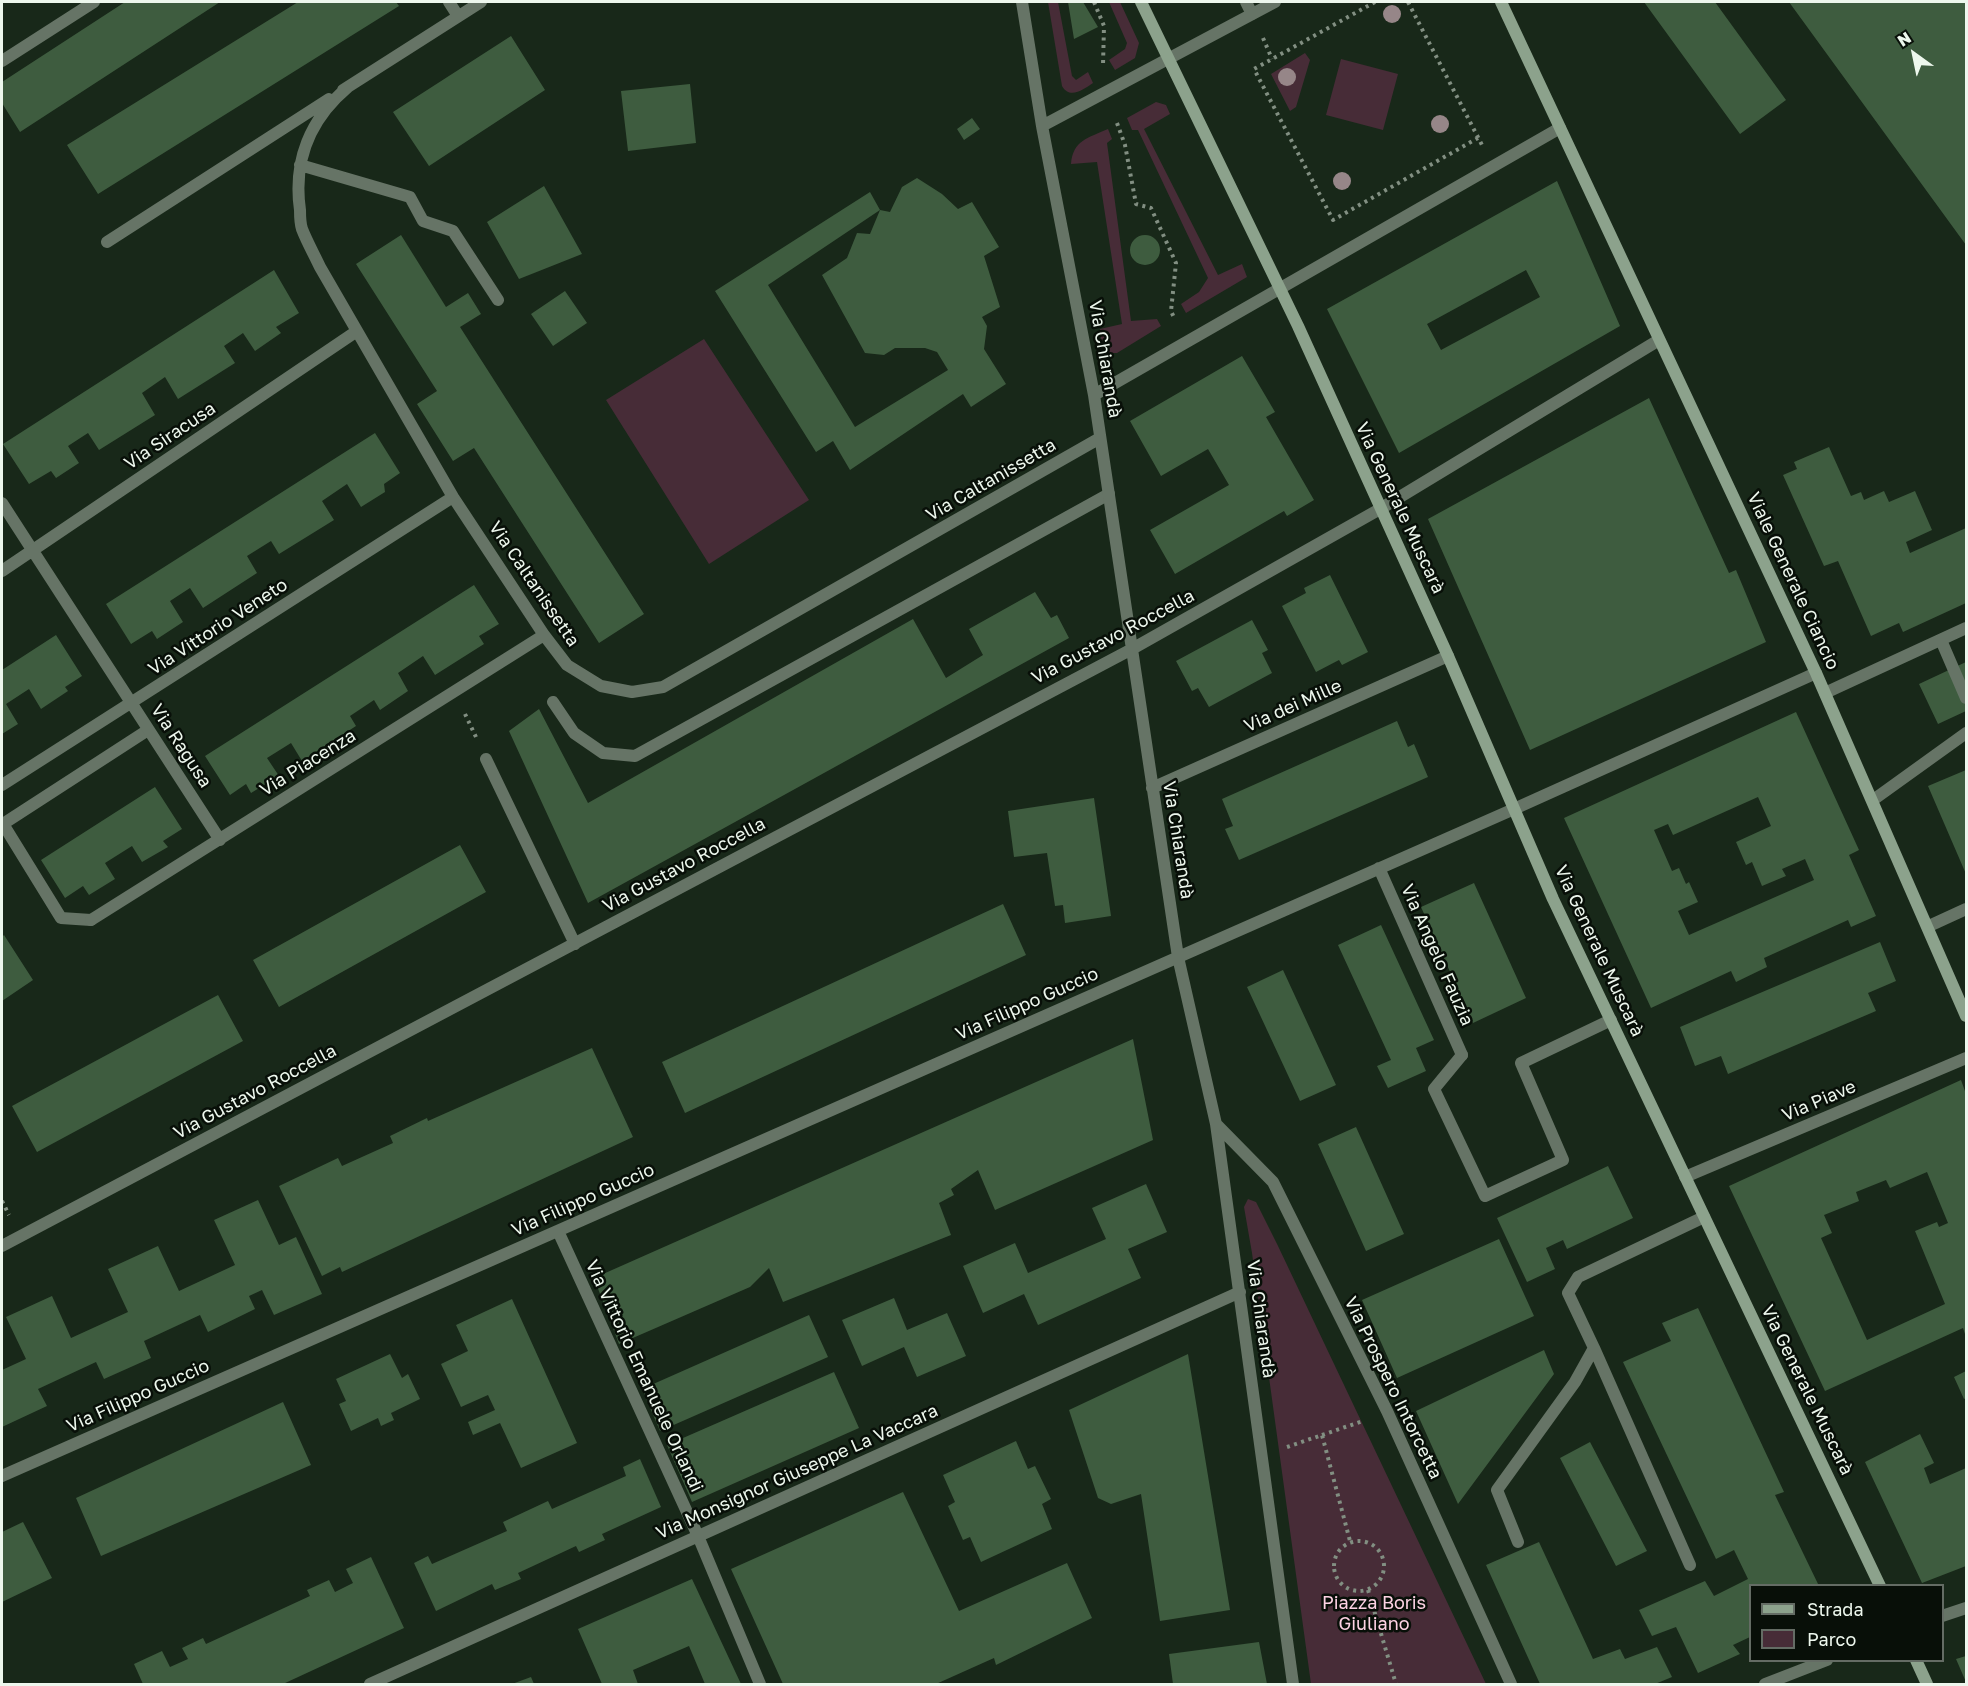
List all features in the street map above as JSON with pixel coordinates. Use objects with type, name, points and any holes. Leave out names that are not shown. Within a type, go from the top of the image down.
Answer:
[{"type":"main road","name":"Via Generale Muscarà","points":[[1141,2],[1298,326],[1448,656],[1553,899],[1879,1584]]},
{"type":"main road","name":"Viale Generale Ciancio","points":[[1501,2],[1816,673],[1929,926],[1966,1016]]},
{"type":"main road","points":[[1917,1662],[1927,1684]]},
{"type":"street","points":[[2,62],[94,2]]},
{"type":"street","points":[[449,2],[458,16]]},
{"type":"street","points":[[107,242],[481,2]]},
{"type":"street","name":"Via Chiarandà","points":[[1022,2],[1042,126],[1094,395],[1178,957],[1216,1124],[1293,1684]]},
{"type":"street","points":[[1246,2],[1252,14]]},
{"type":"street","points":[[1042,126],[1275,2]]},
{"type":"street","name":"Via Caltanissetta","points":[[348,87],[333,100],[319,118],[306,144],[297,189],[302,228],[320,267],[453,497],[544,635],[567,665],[601,686],[632,692],[663,687],[1100,438]]},
{"type":"street","points":[[1094,395],[1560,128]]},
{"type":"street","points":[[300,165],[410,197],[423,221],[453,231],[498,300]]},
{"type":"street","name":"Via Siracusa","points":[[2,571],[357,331]]},
{"type":"street","name":"Via Gustavo Roccella","points":[[2,1246],[1132,649],[1380,509],[1659,340]]},
{"type":"street","points":[[553,702],[574,733],[603,753],[635,756],[1109,494]]},
{"type":"street","name":"Via Vittorio Veneto","points":[[2,785],[453,497]]},
{"type":"street","name":"Via Ragusa","points":[[2,502],[220,840]]},
{"type":"street","points":[[1825,693],[1966,628]]},
{"type":"street","name":"Via Piacenza","points":[[148,730],[3,824],[61,918],[91,920],[544,635]]},
{"type":"street","points":[[1941,640],[1966,698]]},
{"type":"street","name":"Via dei Mille","points":[[1152,788],[1448,656]]},
{"type":"street","name":"Via Filippo Guccio","points":[[2,1476],[1514,809],[1816,673]]},
{"type":"street","points":[[1873,800],[1966,734]]},
{"type":"street","points":[[486,759],[575,944]]},
{"type":"street","name":"Via Angelo Fauzia","points":[[1379,868],[1462,1055],[1434,1089],[1485,1196],[1563,1160],[1521,1063],[1611,1020]]},
{"type":"street","points":[[1929,926],[1966,909]]},
{"type":"street","name":"Via Piave","points":[[1685,1177],[1966,1058]]},
{"type":"street","name":"Via Prospero Intorcetta","points":[[1216,1124],[1273,1182],[1387,1411],[1511,1684]]},
{"type":"street","points":[[1690,1565],[1568,1293],[1578,1277],[1704,1217]]},
{"type":"street","name":"Via Vittorio Emanuele Orlandi","points":[[558,1231],[698,1536],[760,1684]]},
{"type":"street","name":"Via Monsignor Giuseppe La Vaccara","points":[[370,1684],[1240,1292]]},
{"type":"street","points":[[1518,1542],[1497,1490],[1575,1382],[1594,1348]]},
{"type":"street","points":[[1944,1615],[1966,1608]]},
{"type":"street","points":[[1765,1684],[1822,1662]]},
{"type":"path","points":[[1094,2],[1104,26],[1103,67]]},
{"type":"path","points":[[1375,2],[1254,69],[1333,220],[1478,138],[1408,2]]},
{"type":"path","points":[[1117,123],[1125,145],[1136,204],[1151,208],[1176,263],[1171,311],[1174,319]]},
{"type":"path","points":[[454,692],[486,759]]},
{"type":"path","points":[[1262,1452],[1279,1450],[1387,1411]]},
{"type":"path","points":[[1322,1435],[1350,1541]]},
{"type":"path","points":[[1360,1540],[1370,1543],[1383,1557],[1385,1567],[1382,1577],[1368,1590],[1348,1589],[1340,1583],[1335,1574],[1333,1564],[1336,1554],[1350,1541],[1360,1540]]},
{"type":"path","points":[[1368,1590],[1396,1684]]},
{"type":"green space","points":[[1048,2],[1058,2],[1072,76],[1076,80],[1088,72],[1093,83],[1077,92],[1069,92],[1062,86]]},
{"type":"green space","points":[[1109,2],[1120,2],[1139,43],[1135,58],[1115,70],[1109,60],[1125,49],[1127,43]]},
{"type":"green space","points":[[1305,53],[1310,60],[1296,107],[1290,111],[1271,74]]},
{"type":"green space","points":[[1341,59],[1398,74],[1383,130],[1326,115]]},
{"type":"green space","points":[[1156,102],[1166,105],[1170,114],[1144,129],[1218,275],[1242,264],[1247,277],[1186,313],[1181,304],[1199,292],[1208,278],[1138,130],[1132,130],[1127,118]]},
{"type":"green space","points":[[1108,129],[1112,139],[1107,143],[1131,321],[1157,319],[1161,326],[1117,353],[1108,353],[1102,346],[1100,329],[1122,324],[1097,162],[1071,164],[1072,156],[1078,145]]},
{"type":"green space","points":[[704,339],[809,500],[709,564],[606,400]]},
{"type":"green space","name":"Piazza Boris Giuliano","points":[[1248,1199],[1256,1202],[1278,1246],[1486,1684],[1311,1684],[1244,1207]]},
{"type":"building","points":[[125,2],[220,2],[20,132],[2,103],[2,82]]},
{"type":"building","points":[[298,2],[396,2],[399,6],[98,194],[67,145]]},
{"type":"building","points":[[1068,2],[1083,2],[1098,27],[1074,39]]},
{"type":"building","points":[[1644,2],[1715,2],[1786,100],[1740,134]]},
{"type":"building","points":[[1789,2],[1966,2],[1966,245]]},
{"type":"building","points":[[511,36],[545,90],[429,166],[393,112]]},
{"type":"building","points":[[690,84],[696,143],[628,151],[621,91]]},
{"type":"building","points":[[972,118],[980,129],[964,140],[957,129]]},
{"type":"building","points":[[917,178],[942,194],[958,209],[972,202],[999,247],[984,256],[1000,307],[982,317],[987,326],[984,349],[1006,384],[971,407],[963,394],[850,470],[833,441],[816,452],[715,291],[870,192],[880,210],[890,212],[902,187]],"holes":[[[880,210],[870,234],[857,233],[847,258],[822,275],[865,353],[884,355],[895,348],[925,348],[937,352],[948,370],[855,427],[768,285]]]},
{"type":"building","points":[[1557,181],[1620,326],[1399,453],[1327,309]],"holes":[[[1526,270],[1540,297],[1441,350],[1427,324]]]},
{"type":"building","points":[[544,186],[582,254],[519,279],[487,222]]},
{"type":"building","points":[[401,235],[446,307],[468,293],[481,314],[460,327],[644,614],[599,643],[474,448],[453,461],[417,404],[437,391],[356,264]]},
{"type":"building","points":[[1145,235],[1156,239],[1160,250],[1156,261],[1145,265],[1134,261],[1130,250],[1134,239]]},
{"type":"building","points":[[274,270],[299,313],[276,327],[281,333],[255,351],[243,333],[224,346],[235,363],[178,399],[165,377],[142,393],[155,415],[99,450],[88,433],[68,446],[79,463],[56,478],[51,471],[29,484],[3,444]]},
{"type":"building","points":[[565,291],[587,323],[553,346],[531,314]]},
{"type":"building","points":[[1242,356],[1275,412],[1266,417],[1314,500],[1287,516],[1284,511],[1175,574],[1150,530],[1229,485],[1208,449],[1161,476],[1130,421]]},
{"type":"building","points":[[1649,398],[1729,573],[1736,570],[1766,642],[1530,750],[1428,519]]},
{"type":"building","points":[[375,433],[400,473],[384,484],[385,492],[361,507],[347,484],[322,501],[334,520],[279,554],[271,541],[247,556],[257,573],[203,608],[190,588],[170,601],[183,622],[157,639],[152,631],[131,644],[106,604]]},
{"type":"building","points":[[1829,447],[1851,496],[1861,492],[1864,500],[1884,491],[1889,502],[1915,491],[1932,530],[1906,542],[1910,553],[1966,528],[1966,603],[1903,632],[1899,623],[1871,636],[1838,561],[1824,566],[1783,475],[1797,469],[1794,462]]},
{"type":"building","points":[[1330,575],[1368,652],[1342,665],[1339,660],[1316,672],[1282,606],[1306,593],[1304,588]]},
{"type":"building","points":[[474,585],[499,624],[479,636],[484,644],[435,675],[423,656],[398,673],[408,691],[380,710],[374,700],[350,716],[356,726],[302,761],[291,743],[267,758],[279,776],[251,793],[246,784],[230,795],[205,756]]},
{"type":"building","points":[[1035,592],[1051,618],[1057,615],[1069,638],[588,903],[509,731],[539,709],[588,803],[913,619],[946,678],[983,655],[969,629]]},
{"type":"building","points":[[1252,620],[1268,650],[1262,653],[1272,673],[1209,707],[1198,688],[1192,691],[1176,661]]},
{"type":"building","points":[[56,635],[82,676],[65,687],[68,691],[41,709],[29,689],[6,704],[18,724],[2,734],[2,670]]},
{"type":"building","points":[[1966,662],[1966,711],[1938,724],[1919,684]]},
{"type":"building","points":[[1796,712],[1859,850],[1849,855],[1876,916],[1851,927],[1848,920],[1764,958],[1767,967],[1736,982],[1731,971],[1651,1008],[1564,818]],"holes":[[[1758,797],[1771,826],[1736,842],[1746,865],[1752,862],[1762,886],[1786,876],[1782,869],[1805,859],[1814,880],[1689,935],[1678,911],[1698,902],[1689,882],[1686,884],[1679,868],[1672,871],[1654,830],[1668,824],[1673,835]]]},
{"type":"building","points":[[1397,721],[1408,747],[1414,744],[1428,777],[1239,860],[1225,829],[1233,826],[1222,799]]},
{"type":"building","points":[[1966,770],[1966,874],[1928,786]]},
{"type":"building","points":[[155,787],[182,829],[163,841],[168,847],[142,862],[132,846],[105,863],[115,879],[89,895],[83,886],[65,898],[41,860]]},
{"type":"building","points":[[1094,798],[1111,916],[1065,923],[1063,905],[1055,906],[1047,853],[1014,857],[1008,811]]},
{"type":"building","points":[[460,845],[486,892],[279,1007],[253,960]]},
{"type":"building","points":[[1474,883],[1526,998],[1473,1023],[1421,907]]},
{"type":"building","points":[[1003,904],[1026,955],[685,1113],[662,1062]]},
{"type":"building","points":[[1381,925],[1434,1040],[1416,1048],[1426,1071],[1388,1088],[1377,1066],[1391,1060],[1338,945]]},
{"type":"building","points":[[4,935],[33,980],[2,1001],[2,937]]},
{"type":"building","points":[[1880,942],[1896,981],[1868,993],[1876,1011],[1728,1074],[1721,1056],[1695,1066],[1680,1027]]},
{"type":"building","points":[[1283,970],[1336,1085],[1300,1101],[1247,987]]},
{"type":"building","points":[[218,995],[243,1041],[37,1152],[12,1106]]},
{"type":"building","points":[[1133,1039],[1153,1140],[995,1210],[978,1170],[951,1189],[954,1195],[939,1203],[951,1235],[783,1302],[769,1268],[750,1287],[619,1344],[594,1278]]},
{"type":"building","points":[[592,1048],[633,1137],[342,1272],[340,1267],[322,1276],[279,1186],[338,1158],[342,1166],[393,1143],[390,1136],[427,1118],[428,1121]]},
{"type":"building","points":[[1961,1080],[1966,1094],[1966,1337],[1963,1328],[1825,1391],[1729,1186]],"holes":[[[1927,1172],[1948,1223],[1939,1227],[1937,1222],[1915,1231],[1945,1304],[1867,1340],[1821,1238],[1832,1233],[1824,1215],[1859,1201],[1856,1192],[1886,1180],[1890,1188]]]},
{"type":"building","points":[[1356,1127],[1404,1234],[1366,1251],[1318,1144]]},
{"type":"building","points":[[1608,1166],[1633,1218],[1567,1249],[1563,1240],[1546,1248],[1555,1269],[1527,1282],[1497,1218]]},
{"type":"building","points":[[1146,1184],[1167,1232],[1128,1249],[1141,1278],[1038,1325],[1024,1294],[983,1313],[963,1266],[1015,1243],[1028,1273],[1106,1239],[1092,1208]]},
{"type":"building","points":[[258,1200],[279,1245],[296,1237],[322,1294],[274,1315],[262,1290],[249,1296],[255,1309],[208,1332],[200,1315],[144,1341],[151,1358],[104,1379],[96,1362],[38,1389],[47,1406],[2,1427],[2,1370],[26,1359],[6,1317],[52,1296],[71,1338],[128,1312],[108,1269],[158,1246],[179,1291],[235,1265],[214,1220]]},
{"type":"building","points":[[1499,1239],[1534,1316],[1397,1378],[1362,1300]]},
{"type":"building","points":[[894,1298],[907,1330],[947,1313],[966,1356],[917,1377],[904,1347],[862,1366],[842,1320]]},
{"type":"building","points":[[512,1299],[577,1443],[521,1468],[500,1423],[473,1435],[468,1422],[495,1410],[488,1395],[461,1407],[441,1364],[468,1351],[456,1325]]},
{"type":"building","points":[[1698,1308],[1784,1492],[1775,1495],[1818,1584],[1749,1584],[1749,1637],[1733,1645],[1740,1654],[1698,1673],[1676,1627],[1652,1636],[1639,1610],[1705,1581],[1714,1596],[1748,1579],[1734,1550],[1716,1559],[1623,1362],[1671,1341],[1662,1323]]},
{"type":"building","points":[[809,1315],[828,1357],[660,1431],[642,1389]]},
{"type":"building","points":[[1544,1350],[1554,1374],[1458,1504],[1416,1411]]},
{"type":"building","points":[[390,1354],[402,1378],[408,1374],[420,1399],[391,1413],[394,1420],[381,1426],[378,1418],[351,1431],[339,1404],[346,1401],[336,1379]]},
{"type":"building","points":[[1188,1354],[1230,1610],[1160,1621],[1141,1494],[1111,1504],[1098,1498],[1069,1410]]},
{"type":"building","points":[[1966,1371],[1966,1398],[1964,1399],[1954,1377]]},
{"type":"building","points":[[834,1372],[859,1428],[692,1502],[667,1445]]},
{"type":"building","points":[[283,1402],[311,1465],[101,1556],[76,1498]]},
{"type":"building","points":[[1920,1434],[1934,1463],[1924,1468],[1930,1484],[1966,1468],[1966,1566],[1922,1583],[1865,1462]]},
{"type":"building","points":[[1016,1441],[1028,1469],[1035,1466],[1051,1499],[1042,1504],[1052,1529],[981,1562],[970,1537],[963,1540],[948,1506],[955,1502],[943,1475]]},
{"type":"building","points":[[1590,1442],[1647,1551],[1616,1566],[1560,1458]]},
{"type":"building","points":[[640,1459],[661,1507],[602,1534],[605,1540],[579,1552],[576,1546],[518,1573],[521,1579],[495,1590],[492,1584],[436,1611],[414,1563],[428,1556],[432,1564],[507,1531],[503,1522],[548,1501],[552,1509],[626,1476],[623,1467]]},
{"type":"building","points":[[903,1492],[959,1611],[1067,1563],[1092,1618],[996,1665],[994,1658],[936,1684],[783,1684],[731,1569]]},
{"type":"building","points":[[23,1522],[52,1578],[2,1602],[2,1532]]},
{"type":"building","points":[[1539,1542],[1593,1659],[1620,1649],[1625,1659],[1657,1647],[1672,1677],[1655,1684],[1540,1684],[1486,1565]]},
{"type":"building","points":[[371,1557],[404,1628],[283,1684],[143,1684],[134,1664],[162,1651],[170,1667],[188,1659],[182,1648],[203,1638],[206,1644],[310,1596],[307,1590],[329,1580],[335,1592],[353,1583],[346,1569]]},
{"type":"building","points":[[692,1579],[741,1684],[705,1684],[689,1646],[633,1670],[638,1684],[602,1684],[578,1629]]},
{"type":"building","points":[[1259,1642],[1267,1684],[1173,1684],[1169,1654]]},
{"type":"building","points":[[1966,1656],[1966,1682],[1956,1659]]},
{"type":"building","points":[[531,1677],[534,1684],[512,1684]]}]
